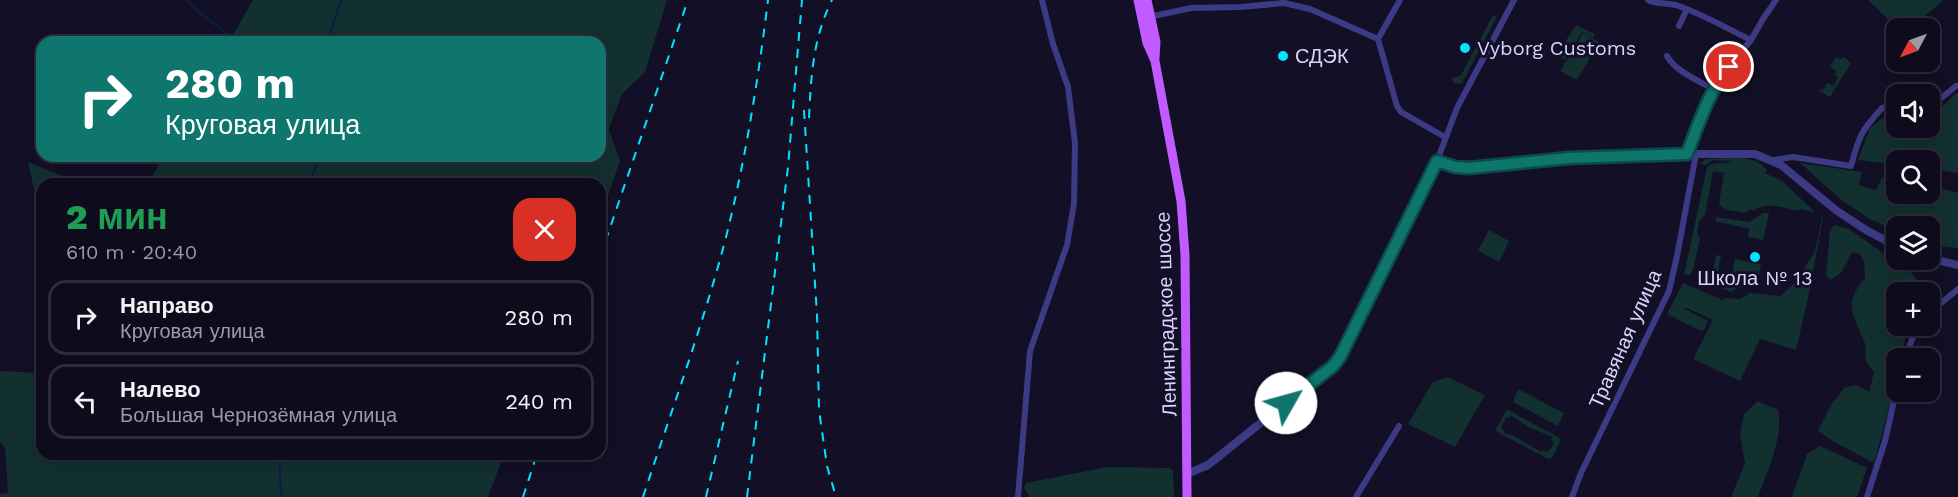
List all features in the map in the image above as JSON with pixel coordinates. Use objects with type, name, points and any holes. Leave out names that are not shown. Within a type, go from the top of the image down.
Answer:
[{"type":"main road","name":"Ленинградское шоссе","points":[[1138,0],[1156,42],[1155,61],[1181,201],[1185,255],[1187,497]]},
{"type":"main road","name":"Ленинградское шоссе","points":[[1146,18],[1147,0]]},
{"type":"street","points":[[1018,497],[1030,351],[1067,245],[1074,204],[1075,143],[1068,87],[1053,44],[1042,0]]},
{"type":"street","points":[[1400,0],[1378,39],[1397,106],[1401,112],[1445,137]]},
{"type":"street","points":[[1187,474],[1208,465],[1337,362],[1437,161],[1457,108],[1514,0]]},
{"type":"street","points":[[1648,0],[1656,4],[1665,3],[1687,9],[1751,40]]},
{"type":"street","name":"Травяная улица","points":[[1572,497],[1581,473],[1669,291],[1677,256],[1692,154],[1706,102],[1720,78],[1751,40],[1762,19],[1776,0]]},
{"type":"street","points":[[1146,18],[1190,4],[1241,7],[1284,3],[1302,6],[1378,39]]},
{"type":"street","points":[[1678,26],[1687,9]]},
{"type":"street","points":[[1667,56],[1670,62],[1713,89]]},
{"type":"street","points":[[1940,99],[1956,86]]},
{"type":"street","points":[[1773,160],[1793,157],[1851,166],[1862,130],[1882,108],[1886,107]]},
{"type":"street","points":[[1437,161],[1455,167],[1469,168],[1569,158],[1755,154],[1773,160],[1789,170],[1837,211],[1886,241]]},
{"type":"street","points":[[1940,261],[1958,265]]},
{"type":"street","points":[[1940,304],[1958,289]]},
{"type":"street","points":[[1867,497],[1886,441],[1894,402]]},
{"type":"street","points":[[1356,497],[1399,426]]},
{"type":"green space","points":[[253,0],[667,0],[645,72],[622,94],[609,129],[620,161],[606,202],[606,178],[151,178],[161,162],[606,162],[606,36],[232,36]]},
{"type":"green space","points":[[1868,0],[1944,0],[1923,18],[1887,18]]},
{"type":"green space","points":[[1493,15],[1497,17],[1462,83],[1455,84],[1451,79],[1461,75]]},
{"type":"green space","points":[[1576,25],[1595,34],[1593,38],[1582,32],[1565,60],[1557,55]]},
{"type":"green space","points":[[1583,33],[1599,42],[1577,80],[1560,71]]},
{"type":"green space","points":[[1836,57],[1840,59],[1844,57],[1851,63],[1830,97],[1817,90],[1824,89],[1827,83],[1834,86],[1838,78],[1835,75],[1837,72],[1830,67]]},
{"type":"green space","points":[[1958,93],[1958,173],[1940,171],[1940,150],[1886,150],[1886,164],[1858,160],[1870,128],[1886,116],[1886,138],[1940,138],[1940,107]]},
{"type":"green space","points":[[1706,159],[1749,159],[1760,164],[1767,170],[1765,173],[1782,181],[1814,211],[1769,206],[1753,211],[1751,209],[1745,213],[1726,210],[1719,204],[1724,173],[1713,171],[1705,215],[1699,221],[1697,233],[1700,238],[1693,270],[1690,275],[1684,275],[1707,167],[1731,161],[1713,160],[1706,165],[1700,164]]},
{"type":"green space","points":[[28,162],[68,178],[36,178],[35,194]]},
{"type":"green space","points":[[1800,163],[1862,172],[1859,185],[1876,190],[1882,177],[1886,178],[1886,204],[1940,204],[1940,188],[1958,193],[1958,248],[1940,246],[1940,216],[1886,216],[1886,226],[1844,202]]},
{"type":"green space","points":[[1763,213],[1769,213],[1763,240],[1748,237],[1749,229],[1715,221],[1716,217],[1749,222]]},
{"type":"green space","points":[[1822,217],[1809,293],[1796,350],[1760,339],[1740,381],[1693,359],[1713,320],[1683,308],[1708,321],[1704,330],[1701,331],[1667,314],[1683,283],[1723,300],[1725,298],[1740,299],[1750,293],[1781,296],[1794,283],[1815,252]]},
{"type":"green space","points":[[1835,225],[1849,229],[1886,255],[1886,270],[1907,270],[1918,282],[1886,282],[1886,336],[1906,336],[1903,348],[1886,348],[1886,402],[1891,402],[1874,463],[1818,431],[1831,405],[1844,388],[1856,385],[1869,392],[1874,372],[1865,358],[1865,343],[1852,309],[1854,295],[1865,278],[1864,262],[1860,254],[1852,252],[1841,273],[1831,280],[1826,275],[1830,230]]},
{"type":"green space","points":[[1489,230],[1509,241],[1499,262],[1478,251]]},
{"type":"green space","points":[[1716,255],[1721,256],[1716,283],[1730,286],[1735,259],[1761,264],[1757,284],[1743,285],[1731,292],[1710,284]]},
{"type":"green space","points":[[0,371],[36,373],[36,460],[502,460],[488,497],[0,497],[0,494],[8,493],[5,447],[0,442]]},
{"type":"green space","points":[[1447,377],[1485,395],[1455,447],[1408,424],[1432,383]]},
{"type":"green space","points":[[1518,389],[1564,413],[1558,426],[1513,402]]},
{"type":"green space","points":[[1758,401],[1778,410],[1779,431],[1774,454],[1758,497],[1731,497],[1745,463],[1740,435],[1744,414]]},
{"type":"green space","points":[[1506,411],[1560,438],[1552,458],[1548,459],[1497,432],[1496,429]],"holes":[[[1511,415],[1528,427],[1553,437],[1551,440],[1554,442],[1550,450],[1542,452],[1504,433],[1505,431],[1501,428],[1506,417],[1509,418]]]},
{"type":"green space","points":[[1820,446],[1867,468],[1857,497],[1792,497],[1807,454]]},
{"type":"green space","points":[[1107,467],[1170,468],[1173,471],[1174,497],[1030,497],[1024,488],[1026,483]]},
{"type":"waterway","points":[[187,0],[229,36]]},
{"type":"waterway","points":[[329,36],[341,0]]},
{"type":"waterway","points":[[311,178],[318,162]]},
{"type":"waterway","points":[[279,460],[281,497]]},
{"type":"railway","points":[[606,239],[688,0]]},
{"type":"railway","points":[[643,497],[696,338],[725,241],[750,122],[768,0]]},
{"type":"railway","points":[[747,497],[788,167],[802,0]]},
{"type":"railway","points":[[809,118],[812,72],[817,43],[832,0]]},
{"type":"railway","points":[[804,110],[817,315],[819,410],[827,466],[836,497]]},
{"type":"railway","points":[[706,497],[738,361]]},
{"type":"railway","points":[[523,497],[535,460]]},
{"type":"place","name":"Vyborg Customs","points":[[1465,48]]},
{"type":"place","name":"СДЭК","points":[[1283,56]]},
{"type":"place","name":"Школа № 13","points":[[1755,257]]},
{"type":"route","points":[[1286,403],[1337,362],[1437,161],[1455,167],[1469,168],[1569,158],[1687,154],[1706,102],[1729,67]]}]
